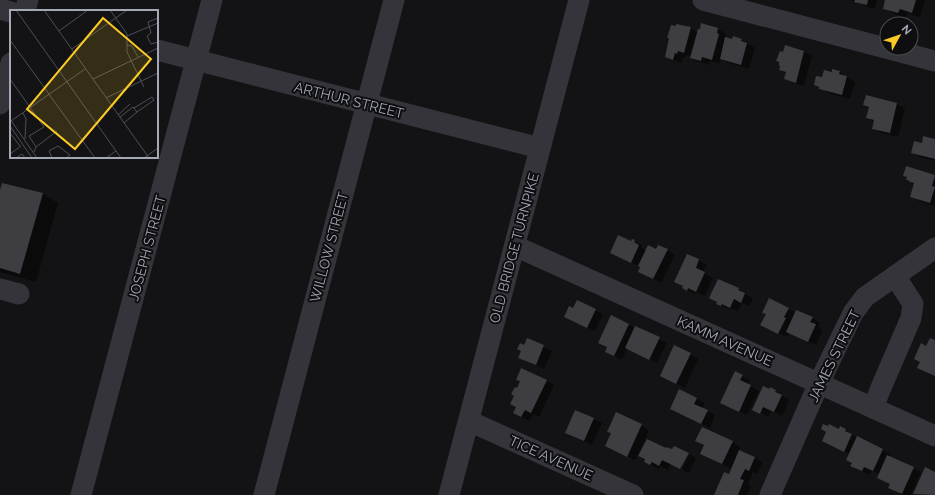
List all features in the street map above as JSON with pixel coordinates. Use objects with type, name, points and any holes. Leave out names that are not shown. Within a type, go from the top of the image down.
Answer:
[{"type":"street","points":[[25,10],[28,0]]},
{"type":"street","name":"JOSEPH STREET","points":[[81,495],[212,0]]},
{"type":"street","name":"WILLOW STREET","points":[[264,495],[394,0]]},
{"type":"street","name":"OLD BRIDGE TURNPIKE","points":[[449,495],[580,0]]},
{"type":"street","points":[[703,0],[935,61]]},
{"type":"street","points":[[0,9],[10,12]]},
{"type":"street","name":"ARTHUR STREET","points":[[158,50],[540,148]]},
{"type":"street","points":[[0,104],[10,67]]},
{"type":"street","name":"KAMM AVENUE","points":[[515,246],[935,436]]},
{"type":"street","name":"JAMES STREET","points":[[770,495],[819,383],[853,313],[865,297],[935,248]]},
{"type":"street","points":[[873,408],[911,318],[913,304],[895,276]]},
{"type":"street","name":"TICE AVENUE","points":[[469,421],[633,495]]},
{"type":"building","points":[[855,0],[868,0],[867,5],[854,2]]},
{"type":"building","points":[[885,0],[916,0],[912,13],[900,9],[898,13],[883,9]]},
{"type":"building","points":[[701,23],[718,28],[717,33],[719,34],[712,60],[702,57],[701,61],[690,58]]},
{"type":"building","points":[[676,24],[691,27],[684,53],[678,51],[677,54],[675,53],[673,60],[665,57],[669,38],[667,38],[671,25],[676,26]]},
{"type":"building","points":[[733,36],[742,39],[741,41],[747,43],[741,65],[720,59],[725,37],[732,39]]},
{"type":"building","points":[[785,45],[804,51],[796,83],[784,79],[786,72],[779,70],[779,62],[776,61],[780,51],[783,52]]},
{"type":"building","points":[[832,69],[840,71],[839,74],[847,76],[842,95],[819,89],[819,87],[814,85],[816,76],[822,77],[824,70],[832,72]]},
{"type":"building","points":[[866,95],[897,103],[890,133],[872,129],[874,120],[866,118],[869,107],[863,105]]},
{"type":"building","points":[[923,136],[935,139],[935,159],[911,153],[914,141],[922,143]]},
{"type":"building","points":[[906,166],[935,175],[932,186],[935,187],[930,203],[910,197],[914,183],[906,180],[907,177],[903,176]]},
{"type":"building","points":[[2,183],[43,193],[20,274],[0,268],[0,190]]},
{"type":"building","points":[[618,235],[631,241],[632,239],[635,240],[634,242],[639,245],[631,263],[610,253]]},
{"type":"building","points":[[648,245],[656,249],[658,245],[668,249],[653,279],[638,272],[640,267],[638,266]]},
{"type":"building","points":[[687,254],[699,259],[696,268],[705,272],[696,292],[688,288],[687,291],[682,288],[683,286],[674,282]]},
{"type":"building","points":[[718,279],[739,288],[738,290],[745,293],[741,303],[734,299],[730,308],[722,304],[721,306],[716,304],[717,302],[709,298]]},
{"type":"building","points":[[769,298],[789,308],[778,334],[760,325],[766,314],[762,313]]},
{"type":"building","points":[[577,300],[596,309],[587,328],[564,317],[569,306],[573,308]]},
{"type":"building","points":[[796,310],[813,317],[810,322],[816,324],[808,342],[786,332]]},
{"type":"building","points":[[611,315],[629,324],[614,356],[605,352],[607,347],[598,343]]},
{"type":"building","points":[[635,326],[660,337],[649,360],[625,348]]},
{"type":"building","points":[[527,338],[544,345],[536,365],[518,358],[521,351],[517,349],[520,343],[524,345]]},
{"type":"building","points":[[930,338],[935,340],[935,376],[917,368],[920,362],[914,359],[921,343],[926,346]]},
{"type":"building","points":[[674,345],[691,353],[676,384],[660,376]]},
{"type":"building","points":[[521,368],[547,380],[531,413],[525,410],[521,417],[513,413],[516,407],[510,404],[514,396],[511,394],[515,387],[517,388],[520,381],[516,380]]},
{"type":"building","points":[[735,371],[743,375],[740,380],[751,385],[739,412],[720,403]]},
{"type":"building","points":[[763,386],[770,389],[770,387],[776,390],[775,392],[782,395],[774,412],[763,407],[760,414],[752,410]]},
{"type":"building","points":[[679,389],[697,398],[694,404],[708,410],[701,424],[670,409]]},
{"type":"building","points":[[575,410],[594,418],[584,441],[565,433]]},
{"type":"building","points":[[616,412],[642,424],[627,457],[605,446],[611,433],[607,432]]},
{"type":"building","points":[[823,424],[828,426],[829,424],[839,429],[840,426],[846,429],[845,431],[852,434],[844,452],[822,441],[826,432],[821,429]]},
{"type":"building","points":[[702,427],[733,441],[722,464],[700,454],[704,445],[695,441]]},
{"type":"building","points":[[857,436],[883,449],[873,471],[864,467],[862,471],[850,466],[852,463],[846,460]]},
{"type":"building","points":[[647,439],[666,448],[672,449],[674,446],[689,453],[680,469],[662,460],[659,466],[652,462],[650,465],[644,462],[645,459],[638,456]]},
{"type":"building","points":[[739,450],[755,457],[749,471],[745,469],[740,479],[744,480],[738,495],[714,495],[724,472],[729,474]]},
{"type":"building","points":[[887,455],[914,467],[902,494],[888,488],[890,484],[877,478]]},
{"type":"building","points":[[925,467],[935,472],[935,495],[913,494]]}]
